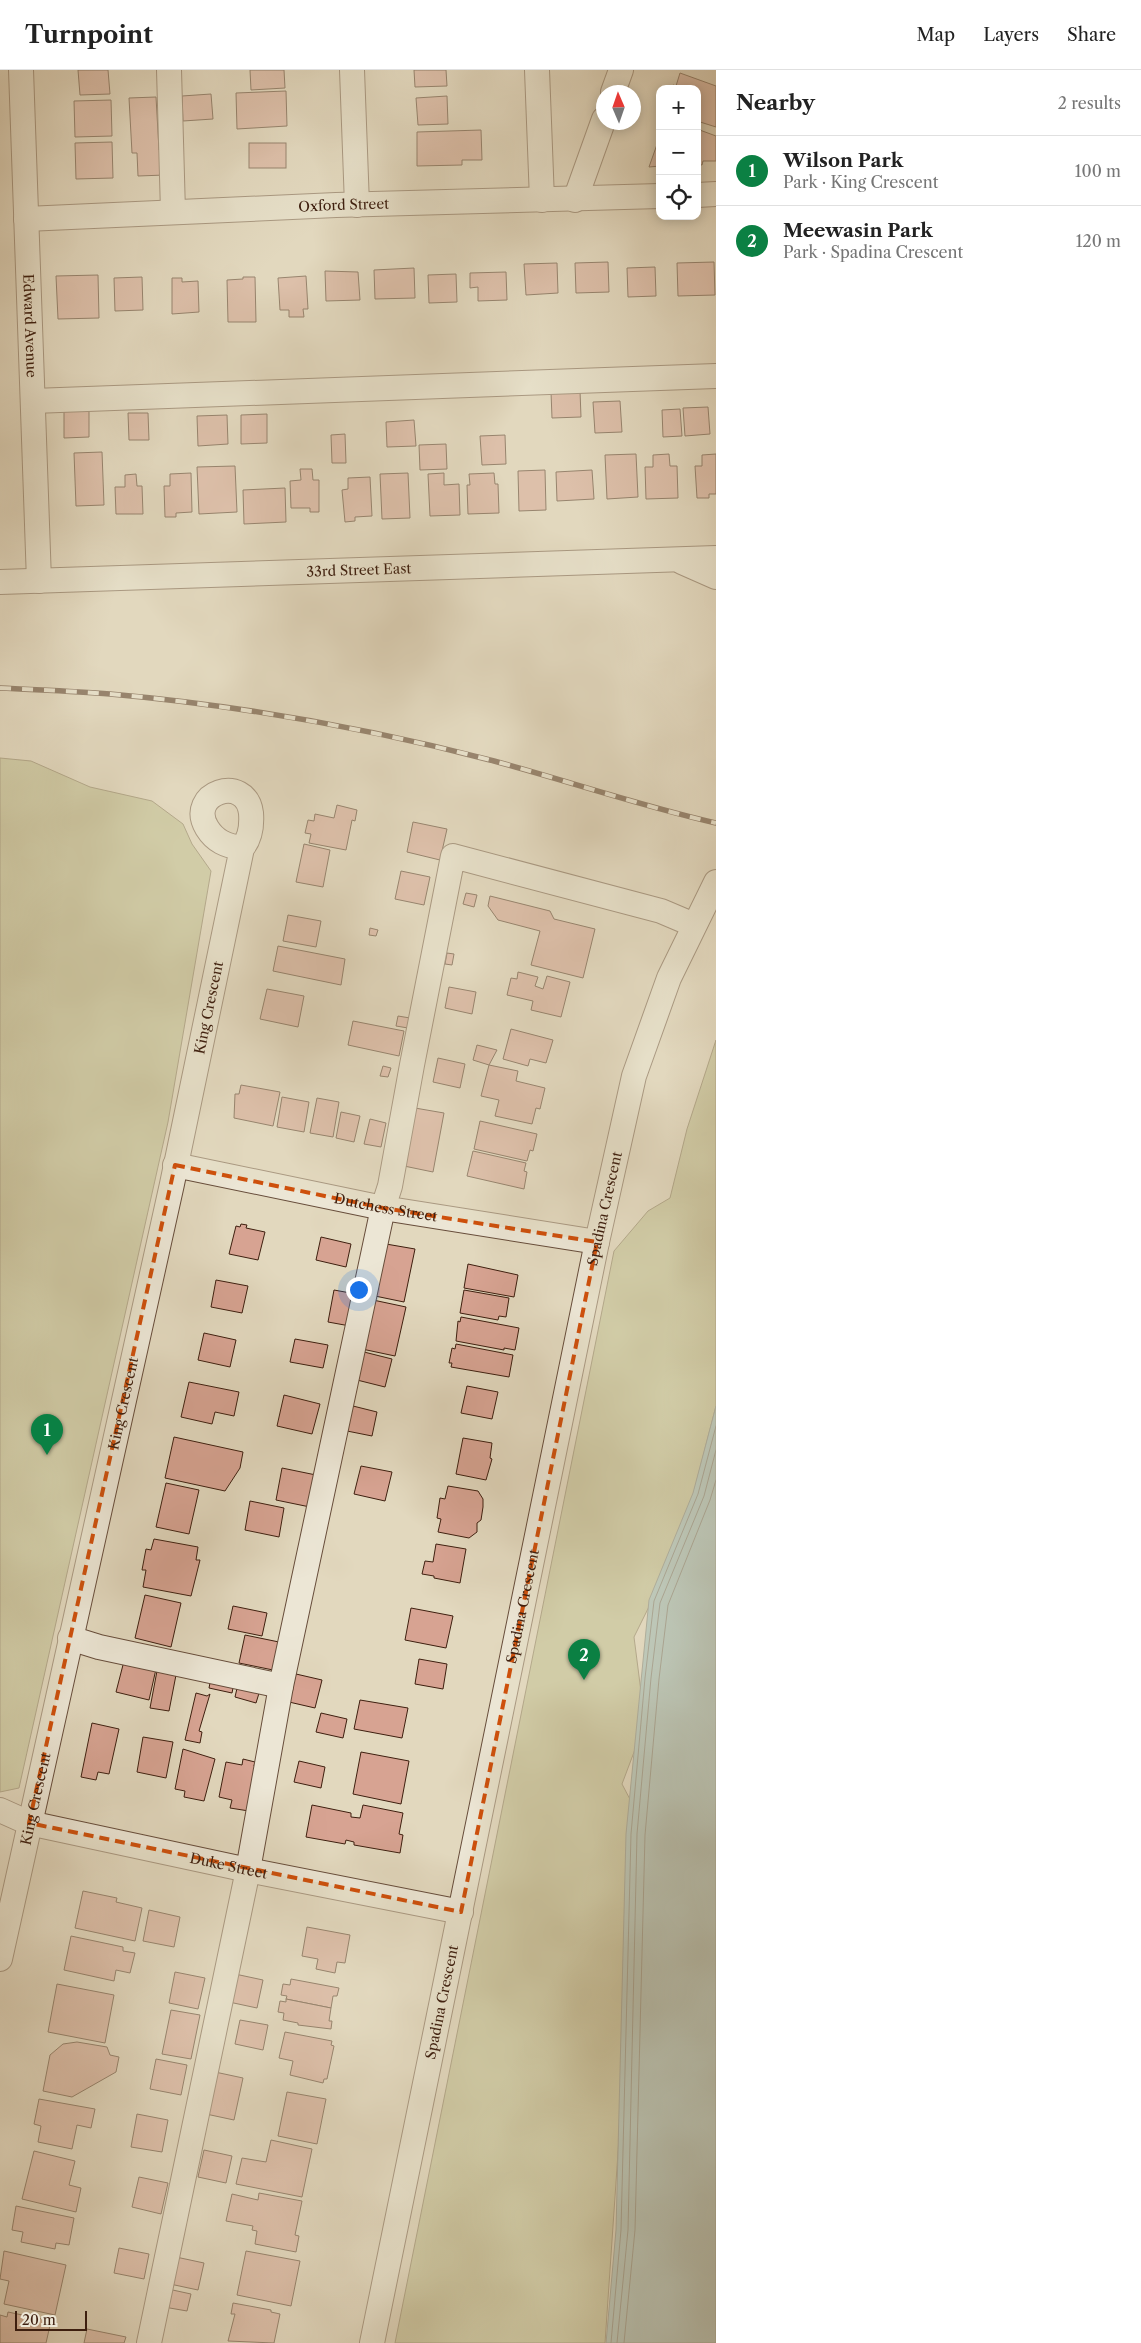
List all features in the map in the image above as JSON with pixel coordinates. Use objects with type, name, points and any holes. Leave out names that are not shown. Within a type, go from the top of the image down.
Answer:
[{"type":"street","name":"Edward Avenue","points":[[21,70],[38,581]]},
{"type":"street","points":[[169,70],[173,212]]},
{"type":"street","points":[[352,70],[357,204]]},
{"type":"street","points":[[537,70],[542,200]]},
{"type":"street","points":[[616,85],[621,70]]},
{"type":"street","points":[[575,200],[600,130]]},
{"type":"street","points":[[701,195],[716,194]]},
{"type":"street","name":"Oxford Street","points":[[26,218],[357,204],[575,200],[656,196]]},
{"type":"street","points":[[33,401],[716,376]]},
{"type":"street","name":"33rd Street East","points":[[0,582],[716,558]]},
{"type":"street","points":[[676,559],[716,577]]},
{"type":"street","name":"King Crescent","points":[[0,1959],[176,1166],[242,848]]},
{"type":"street","points":[[149,2343],[248,1870],[282,1686],[383,1208],[390,1186],[453,856],[661,911],[694,925]]},
{"type":"street","name":"Spadina Crescent","points":[[372,2343],[597,1242],[634,1076],[670,978],[716,882]]},
{"type":"street","name":"Dutchess Street","points":[[176,1166],[383,1208],[597,1242]]},
{"type":"street","points":[[70,1638],[99,1647],[282,1686]]},
{"type":"street","name":"Duke Street","points":[[0,1810],[29,1823],[248,1870],[461,1912]]},
{"type":"highlighted area","points":[[175,1165],[383,1208],[597,1242],[461,1912],[29,1823]]},
{"type":"green space","points":[[0,758],[31,761],[90,787],[152,801],[183,824],[192,844],[211,871],[168,1122],[19,1788],[0,1792]]},
{"type":"green space","points":[[716,1040],[716,1406],[681,1542],[634,1637],[645,1723],[622,1784],[645,1828],[626,2036],[605,2343],[395,2343],[614,1251],[648,1211],[670,1198],[687,1129]]},
{"type":"water","points":[[716,1406],[716,2343],[606,2343],[616,2230],[626,1834],[649,1600],[693,1493]]},
{"type":"building","points":[[78,70],[108,70],[110,94],[80,95]]},
{"type":"building","points":[[250,70],[284,70],[285,88],[251,90]]},
{"type":"building","points":[[414,70],[446,70],[447,86],[415,87]]},
{"type":"building","points":[[680,73],[716,86],[716,127],[701,122],[701,85],[676,85]]},
{"type":"building","points":[[286,91],[287,126],[237,129],[236,93]]},
{"type":"building","points":[[211,94],[213,119],[183,121],[182,96]]},
{"type":"building","points":[[447,96],[448,124],[418,125],[416,98]]},
{"type":"building","points":[[156,97],[159,150],[164,155],[165,175],[138,176],[137,153],[132,153],[129,98]]},
{"type":"building","points":[[111,100],[112,136],[75,137],[74,101]]},
{"type":"building","points":[[481,130],[482,160],[462,160],[462,165],[417,166],[417,132]]},
{"type":"building","points":[[701,130],[716,136],[716,161],[703,161],[702,165]]},
{"type":"building","points":[[112,142],[113,178],[76,179],[75,143]]},
{"type":"building","points":[[249,143],[286,143],[286,168],[249,168]]},
{"type":"building","points":[[656,147],[656,166],[649,167]]},
{"type":"building","points":[[608,262],[609,292],[576,293],[575,263]]},
{"type":"building","points":[[714,262],[715,295],[678,296],[677,263]]},
{"type":"building","points":[[557,263],[558,293],[526,295],[524,264]]},
{"type":"building","points":[[655,267],[656,296],[628,297],[627,268]]},
{"type":"building","points":[[414,268],[415,298],[375,299],[374,270]]},
{"type":"building","points":[[325,271],[358,272],[360,300],[326,301]]},
{"type":"building","points":[[506,272],[507,300],[478,301],[478,287],[470,288],[470,273]]},
{"type":"building","points":[[456,274],[457,302],[429,303],[428,275]]},
{"type":"building","points":[[98,275],[99,318],[58,319],[56,276]]},
{"type":"building","points":[[306,276],[308,309],[303,309],[304,317],[289,317],[289,310],[280,310],[278,278]]},
{"type":"building","points":[[142,277],[143,310],[115,311],[114,278]]},
{"type":"building","points":[[243,277],[255,277],[256,322],[228,322],[227,280],[243,279]]},
{"type":"building","points":[[172,278],[182,278],[182,282],[198,281],[199,312],[172,314]]},
{"type":"building","points":[[580,391],[581,417],[552,418],[551,392]]},
{"type":"building","points":[[620,401],[622,432],[595,433],[593,402]]},
{"type":"building","points":[[708,407],[710,434],[685,436],[683,408]]},
{"type":"building","points":[[680,409],[682,436],[663,437],[662,410]]},
{"type":"building","points":[[64,411],[89,411],[89,437],[64,438]]},
{"type":"building","points":[[128,413],[148,413],[149,440],[129,440]]},
{"type":"building","points":[[267,414],[267,443],[241,444],[241,415]]},
{"type":"building","points":[[227,415],[228,444],[198,446],[197,416]]},
{"type":"building","points":[[414,420],[416,446],[387,447],[386,422]]},
{"type":"building","points":[[345,434],[346,463],[332,463],[331,435]]},
{"type":"building","points":[[505,435],[506,464],[482,465],[480,436]]},
{"type":"building","points":[[446,444],[447,469],[420,470],[419,445]]},
{"type":"building","points":[[102,452],[104,505],[76,506],[74,453]]},
{"type":"building","points":[[636,454],[638,497],[607,499],[605,455]]},
{"type":"building","points":[[669,454],[670,466],[677,466],[678,498],[646,499],[645,467],[653,467],[653,455]]},
{"type":"building","points":[[716,454],[716,494],[709,494],[709,498],[697,498],[695,466],[702,466],[702,455]]},
{"type":"building","points":[[235,466],[237,512],[199,514],[197,467]]},
{"type":"building","points":[[300,469],[312,469],[313,480],[319,480],[319,512],[310,512],[310,508],[291,508],[290,481],[301,480]]},
{"type":"building","points":[[545,470],[546,510],[519,511],[518,471]]},
{"type":"building","points":[[592,470],[594,499],[557,501],[556,472]]},
{"type":"building","points":[[191,473],[192,512],[176,513],[176,517],[165,517],[164,486],[170,486],[170,474]]},
{"type":"building","points":[[408,473],[410,518],[382,519],[380,474]]},
{"type":"building","points":[[444,473],[444,485],[459,484],[460,515],[430,516],[428,474]]},
{"type":"building","points":[[494,473],[495,484],[498,484],[499,513],[468,514],[467,485],[470,485],[469,474]]},
{"type":"building","points":[[136,474],[137,486],[142,486],[143,514],[116,514],[115,487],[125,487],[125,475]]},
{"type":"building","points":[[370,477],[372,516],[355,517],[355,521],[345,522],[342,490],[348,489],[348,478]]},
{"type":"building","points":[[285,488],[286,522],[244,524],[243,490]]},
{"type":"building","points":[[337,805],[357,810],[355,821],[352,820],[346,850],[309,843],[311,834],[305,833],[308,820],[314,821],[315,814],[334,818]]},
{"type":"building","points":[[413,822],[447,829],[440,860],[407,852]]},
{"type":"building","points":[[304,844],[330,850],[323,887],[296,882]]},
{"type":"building","points":[[401,871],[430,877],[424,905],[395,899]]},
{"type":"building","points":[[466,893],[477,895],[474,907],[463,904]]},
{"type":"building","points":[[490,896],[550,911],[554,919],[595,929],[583,978],[531,965],[540,931],[498,920],[488,906]]},
{"type":"building","points":[[288,915],[321,921],[316,947],[283,941]]},
{"type":"building","points":[[370,928],[378,930],[376,936],[369,935]]},
{"type":"building","points":[[278,946],[345,959],[341,985],[273,971]]},
{"type":"building","points":[[447,953],[454,954],[452,965],[445,964]]},
{"type":"building","points":[[518,972],[538,977],[535,986],[543,989],[547,976],[570,982],[561,1017],[531,1010],[533,1001],[507,995],[511,978],[517,979]]},
{"type":"building","points":[[449,987],[476,992],[472,1014],[445,1008]]},
{"type":"building","points":[[267,989],[304,996],[298,1027],[260,1019]]},
{"type":"building","points":[[398,1016],[410,1018],[408,1028],[396,1026]]},
{"type":"building","points":[[353,1021],[404,1031],[399,1056],[348,1045]]},
{"type":"building","points":[[511,1029],[553,1040],[546,1063],[530,1059],[528,1066],[503,1059]]},
{"type":"building","points":[[477,1045],[497,1050],[489,1065],[473,1060]]},
{"type":"building","points":[[438,1058],[465,1064],[460,1088],[433,1082]]},
{"type":"building","points":[[489,1065],[518,1071],[516,1081],[545,1088],[540,1109],[536,1108],[532,1124],[495,1116],[499,1100],[481,1096]]},
{"type":"building","points":[[383,1066],[391,1068],[388,1077],[380,1076]]},
{"type":"building","points":[[241,1085],[280,1092],[273,1126],[234,1118],[235,1094],[239,1094]]},
{"type":"building","points":[[282,1097],[309,1102],[304,1132],[277,1127]]},
{"type":"building","points":[[317,1098],[339,1102],[333,1137],[310,1133]]},
{"type":"building","points":[[415,1108],[444,1113],[433,1172],[404,1166]]},
{"type":"building","points":[[341,1112],[360,1116],[354,1142],[336,1138]]},
{"type":"building","points":[[370,1119],[386,1123],[381,1147],[364,1144]]},
{"type":"building","points":[[480,1121],[537,1134],[533,1151],[530,1150],[527,1161],[474,1149]]},
{"type":"building","points":[[473,1151],[526,1163],[524,1171],[527,1172],[524,1189],[467,1176]]},
{"type":"building","points":[[241,1224],[247,1225],[246,1228],[265,1232],[258,1260],[229,1254],[236,1226],[240,1227]]},
{"type":"building","points":[[321,1237],[351,1244],[346,1267],[316,1260]]},
{"type":"building","points":[[386,1244],[415,1249],[404,1302],[375,1296]]},
{"type":"building","points":[[468,1264],[518,1275],[514,1297],[464,1288]]},
{"type":"building","points":[[216,1280],[248,1286],[242,1313],[211,1307]]},
{"type":"building","points":[[334,1290],[356,1294],[350,1326],[328,1322]]},
{"type":"building","points":[[464,1290],[509,1298],[506,1317],[499,1316],[498,1320],[460,1313]]},
{"type":"building","points":[[373,1300],[406,1307],[395,1356],[362,1349]]},
{"type":"building","points":[[461,1317],[519,1328],[515,1350],[504,1348],[504,1350],[456,1341],[458,1321],[460,1322]]},
{"type":"building","points":[[204,1333],[236,1340],[230,1367],[198,1360]]},
{"type":"building","points":[[295,1339],[328,1345],[323,1368],[290,1362]]},
{"type":"building","points":[[456,1344],[513,1355],[509,1377],[451,1367],[452,1363],[449,1363],[452,1348],[455,1349]]},
{"type":"building","points":[[364,1352],[392,1359],[385,1387],[357,1380]]},
{"type":"building","points":[[189,1382],[239,1392],[234,1416],[215,1412],[212,1424],[181,1417]]},
{"type":"building","points":[[467,1386],[498,1392],[492,1419],[461,1413]]},
{"type":"building","points":[[284,1395],[320,1404],[312,1434],[277,1426]]},
{"type":"building","points":[[353,1406],[377,1412],[372,1436],[347,1431]]},
{"type":"building","points":[[174,1437],[243,1452],[240,1468],[225,1491],[165,1478]]},
{"type":"building","points":[[463,1438],[492,1443],[490,1458],[492,1459],[486,1480],[456,1474]]},
{"type":"building","points":[[361,1466],[392,1472],[385,1501],[354,1494]]},
{"type":"building","points":[[282,1468],[316,1475],[310,1507],[276,1500]]},
{"type":"building","points":[[166,1483],[199,1490],[189,1534],[156,1527]]},
{"type":"building","points":[[448,1486],[478,1491],[483,1499],[481,1520],[477,1523],[477,1532],[469,1538],[438,1532],[441,1519],[437,1518],[440,1498],[445,1499]]},
{"type":"building","points":[[250,1501],[284,1508],[279,1537],[245,1530]]},
{"type":"building","points":[[154,1539],[198,1547],[196,1560],[200,1560],[191,1596],[143,1587],[146,1570],[142,1570],[146,1549],[151,1550]]},
{"type":"building","points":[[436,1544],[466,1549],[460,1583],[422,1574],[425,1561],[433,1562]]},
{"type":"building","points":[[145,1595],[181,1603],[171,1647],[135,1638]]},
{"type":"building","points":[[233,1606],[267,1613],[262,1636],[228,1629]]},
{"type":"building","points":[[411,1608],[453,1616],[446,1648],[405,1640]]},
{"type":"building","points":[[245,1635],[279,1642],[273,1670],[239,1663]]},
{"type":"building","points":[[419,1659],[447,1664],[443,1689],[415,1684]]},
{"type":"building","points":[[124,1661],[156,1669],[149,1700],[116,1692]]},
{"type":"building","points":[[157,1671],[176,1675],[169,1711],[150,1708]]},
{"type":"building","points":[[296,1674],[322,1680],[315,1708],[289,1702]]},
{"type":"building","points":[[211,1678],[234,1683],[232,1693],[209,1688]]},
{"type":"building","points":[[238,1684],[260,1690],[256,1703],[235,1697]]},
{"type":"building","points":[[196,1693],[207,1696],[210,1694],[199,1731],[202,1732],[200,1743],[185,1740]]},
{"type":"building","points":[[360,1700],[408,1708],[402,1738],[354,1729]]},
{"type":"building","points":[[321,1713],[347,1719],[343,1738],[316,1732]]},
{"type":"building","points":[[92,1723],[119,1729],[109,1774],[98,1772],[96,1780],[81,1777]]},
{"type":"building","points":[[143,1737],[173,1742],[166,1778],[137,1772]]},
{"type":"building","points":[[183,1749],[215,1759],[204,1801],[184,1797],[185,1791],[175,1789]]},
{"type":"building","points":[[361,1752],[409,1761],[401,1804],[353,1794]]},
{"type":"building","points":[[243,1759],[255,1762],[254,1766],[258,1766],[249,1811],[230,1808],[232,1800],[219,1797],[226,1762],[242,1765]]},
{"type":"building","points":[[299,1761],[325,1767],[321,1788],[294,1782]]},
{"type":"building","points":[[312,1805],[351,1813],[351,1817],[360,1818],[363,1805],[403,1813],[399,1834],[403,1835],[400,1853],[354,1845],[354,1842],[346,1840],[345,1844],[306,1837]]},
{"type":"building","points":[[83,1891],[117,1898],[116,1902],[142,1908],[135,1941],[75,1928]]},
{"type":"building","points":[[149,1910],[180,1917],[174,1947],[143,1941]]},
{"type":"building","points":[[307,1927],[350,1935],[345,1963],[337,1962],[335,1973],[316,1969],[318,1959],[302,1956]]},
{"type":"building","points":[[71,1936],[123,1947],[123,1951],[135,1953],[130,1973],[116,1970],[114,1981],[64,1970]]},
{"type":"building","points":[[175,1972],[205,1978],[198,2009],[169,2003]]},
{"type":"building","points":[[235,1974],[263,1980],[257,2008],[229,2002]]},
{"type":"building","points":[[291,1979],[339,1988],[337,1996],[333,1996],[331,2008],[286,1999],[287,1996],[281,1995],[283,1984],[290,1985]]},
{"type":"building","points":[[57,1984],[114,1995],[105,2043],[48,2032]]},
{"type":"building","points":[[286,1999],[331,2008],[329,2021],[332,2021],[331,2029],[298,2025],[298,2023],[283,2020],[284,2013],[278,2012],[280,2001],[286,2002]]},
{"type":"building","points":[[171,2010],[200,2015],[191,2059],[162,2054]]},
{"type":"building","points":[[240,2020],[268,2025],[263,2050],[235,2044]]},
{"type":"building","points":[[285,2032],[332,2041],[331,2045],[334,2046],[327,2079],[324,2079],[323,2083],[290,2075],[293,2061],[279,2058]]},
{"type":"building","points":[[77,2042],[107,2047],[110,2055],[119,2057],[116,2072],[72,2097],[43,2091],[50,2055],[63,2044]]},
{"type":"building","points":[[156,2059],[187,2065],[181,2095],[150,2089]]},
{"type":"building","points":[[215,2072],[243,2078],[234,2120],[206,2114]]},
{"type":"building","points":[[287,2092],[326,2099],[317,2144],[278,2136]]},
{"type":"building","points":[[39,2099],[95,2109],[91,2128],[77,2125],[72,2149],[38,2142],[41,2126],[34,2124]]},
{"type":"building","points":[[137,2114],[168,2120],[162,2152],[131,2147]]},
{"type":"building","points":[[271,2140],[312,2149],[302,2197],[236,2184],[242,2158],[266,2162]]},
{"type":"building","points":[[204,2150],[232,2156],[226,2183],[198,2177]]},
{"type":"building","points":[[34,2151],[75,2161],[69,2185],[81,2188],[76,2212],[22,2199]]},
{"type":"building","points":[[139,2177],[168,2183],[161,2214],[132,2207]]},
{"type":"building","points":[[259,2193],[302,2201],[295,2235],[299,2236],[296,2252],[255,2244],[257,2231],[252,2230],[253,2226],[226,2221],[232,2194],[258,2200]]},
{"type":"building","points":[[16,2206],[74,2218],[69,2245],[56,2243],[55,2249],[21,2242],[23,2232],[12,2230]]},
{"type":"building","points":[[119,2248],[149,2254],[144,2279],[114,2273]]},
{"type":"building","points":[[4,2251],[66,2265],[55,2315],[4,2304],[9,2281],[0,2279]]},
{"type":"building","points":[[246,2251],[300,2261],[291,2306],[237,2295]]},
{"type":"building","points":[[176,2257],[204,2263],[198,2290],[170,2284]]},
{"type":"building","points":[[168,2289],[191,2294],[187,2311],[164,2307]]},
{"type":"building","points":[[233,2303],[271,2310],[271,2312],[280,2314],[274,2343],[228,2341],[235,2314],[231,2314]]},
{"type":"building","points":[[8,2312],[51,2321],[46,2343],[0,2343],[0,2315],[7,2317]]},
{"type":"building","points":[[87,2329],[126,2337],[124,2343],[84,2343]]},
{"type":"railway","points":[[0,688],[96,693],[158,699],[254,712],[352,729],[494,761],[660,809],[716,823]]},
{"type":"place","name":"Wilson Park","points":[[47,1455]]},
{"type":"place","name":"Meewasin Park","points":[[584,1680]]}]
